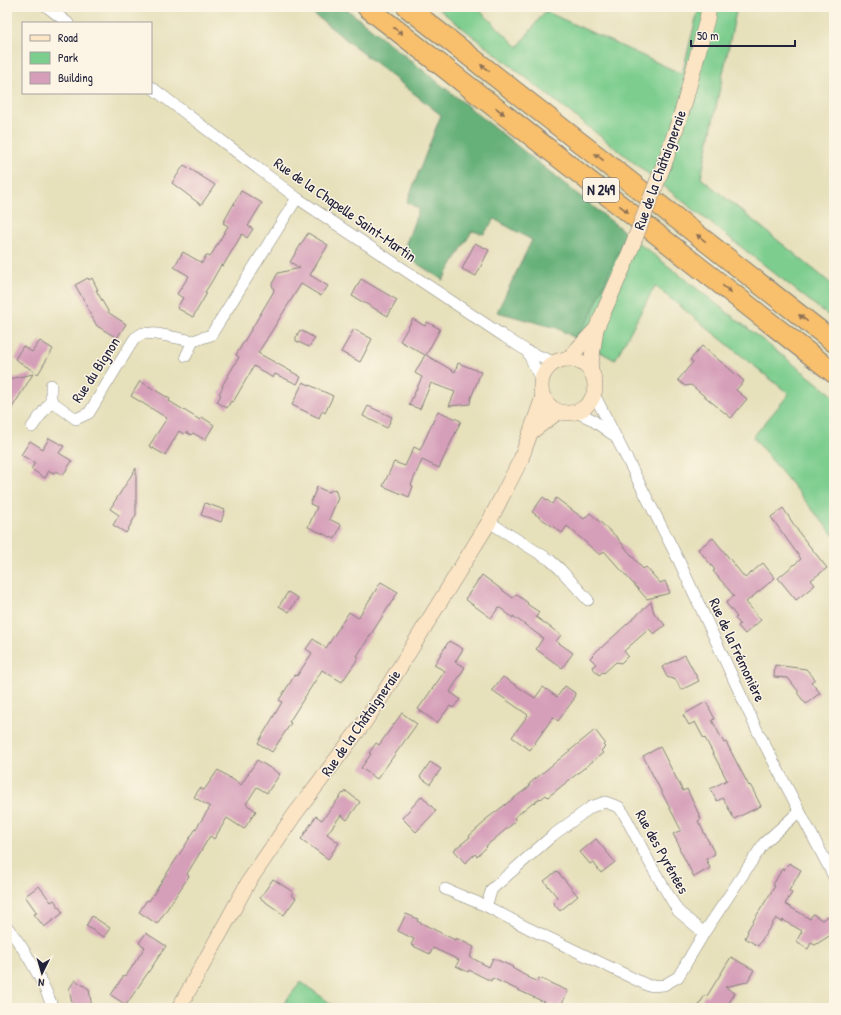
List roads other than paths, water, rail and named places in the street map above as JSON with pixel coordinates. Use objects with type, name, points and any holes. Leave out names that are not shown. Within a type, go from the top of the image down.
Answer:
[{"type":"highway","name":"N 249","points":[[367,7],[834,373]]},
{"type":"highway","name":"N 249","points":[[407,7],[834,342]]},
{"type":"street","points":[[47,7],[67,22]]},
{"type":"street","name":"Rue de la Châtaigneraie","points":[[594,394],[594,378],[590,370],[596,329],[627,259],[666,159],[684,105],[709,7]]},
{"type":"street","name":"Rue de la Chapelle Saint-Martin","points":[[152,88],[297,198],[527,351],[561,360]]},
{"type":"street","points":[[186,356],[193,341],[211,335],[297,198]]},
{"type":"street","name":"Rue de la Châtaigneraie","points":[[179,1008],[249,881],[295,814],[363,724],[382,696],[489,522],[521,460],[543,397],[540,389],[543,373],[548,367],[561,360],[596,329]]},
{"type":"street","name":"Rue du Bignon","points":[[50,401],[76,419],[89,413],[131,344],[135,338],[142,333],[157,334],[193,341]]},
{"type":"street","points":[[527,351],[541,380]]},
{"type":"street","points":[[561,360],[580,362],[590,370]]},
{"type":"street","name":"Rue du Bignon","points":[[32,427],[50,401],[51,385]]},
{"type":"street","points":[[543,397],[547,404],[558,412],[567,413],[576,412],[584,408],[590,402],[594,394]]},
{"type":"street","name":"Rue de la Frémonière","points":[[594,394],[679,561],[757,730],[834,877]]},
{"type":"street","points":[[531,432],[558,412]]},
{"type":"street","name":"Rue de la Frémonière","points":[[576,412],[591,419],[614,435]]},
{"type":"street","points":[[489,522],[550,560],[588,600]]},
{"type":"street","name":"Rue des Pyrénées","points":[[486,906],[492,889],[552,836],[591,807],[606,802],[619,807],[624,814],[678,912],[704,932]]},
{"type":"street","points":[[445,889],[486,906],[521,925],[649,986],[664,985],[678,976],[704,932],[764,843],[799,810]]},
{"type":"street","points":[[7,926],[23,946],[48,994],[53,1008]]}]
